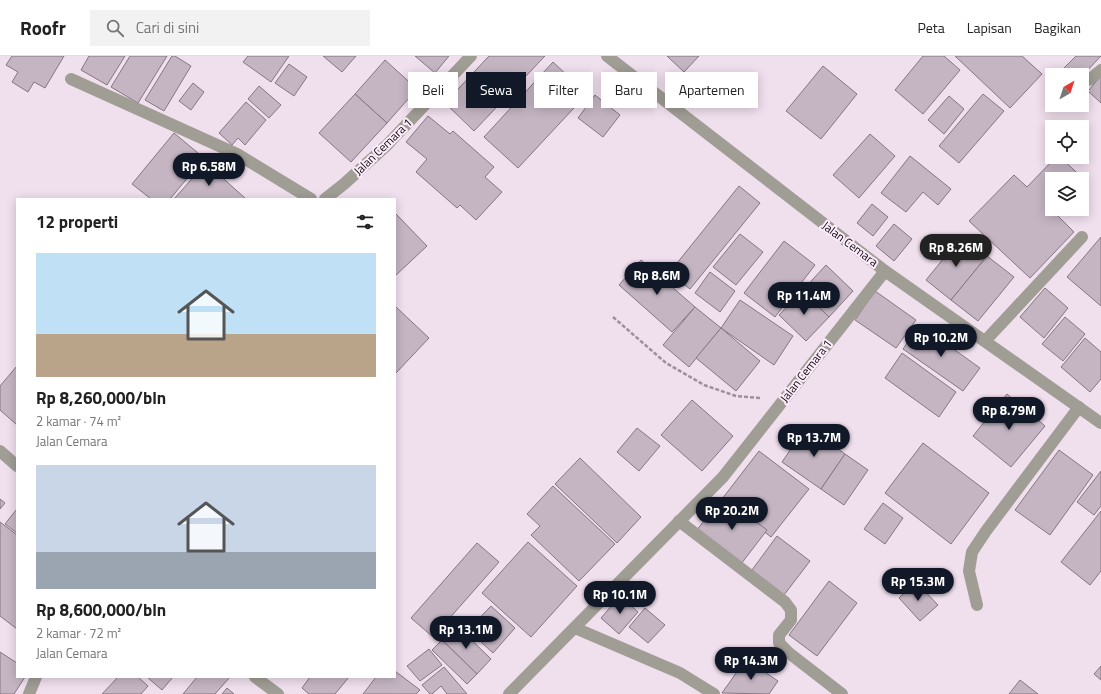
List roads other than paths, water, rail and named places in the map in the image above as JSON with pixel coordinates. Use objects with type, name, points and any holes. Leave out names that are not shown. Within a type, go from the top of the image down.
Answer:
[{"type":"street","name":"Jalan Cemara 1","points":[[326,198],[387,145],[471,56]]},
{"type":"street","name":"Jalan Cemara","points":[[607,56],[885,271],[1101,423]]},
{"type":"street","points":[[1089,80],[1101,70]]},
{"type":"street","points":[[71,79],[237,154],[308,198]]},
{"type":"street","points":[[985,341],[1082,237]]},
{"type":"street","name":"Jalan Cemara 1","points":[[510,694],[723,477],[885,271]]},
{"type":"street","points":[[977,605],[969,571],[972,552],[986,531],[1079,407]]},
{"type":"street","points":[[0,451],[16,465]]},
{"type":"street","points":[[679,521],[785,602],[791,610],[791,620],[779,635],[779,643],[789,653],[842,694]]},
{"type":"street","points":[[575,628],[680,673],[714,694]]},
{"type":"street","points":[[28,694],[36,678]]},
{"type":"street","points":[[256,678],[278,694]]}]
